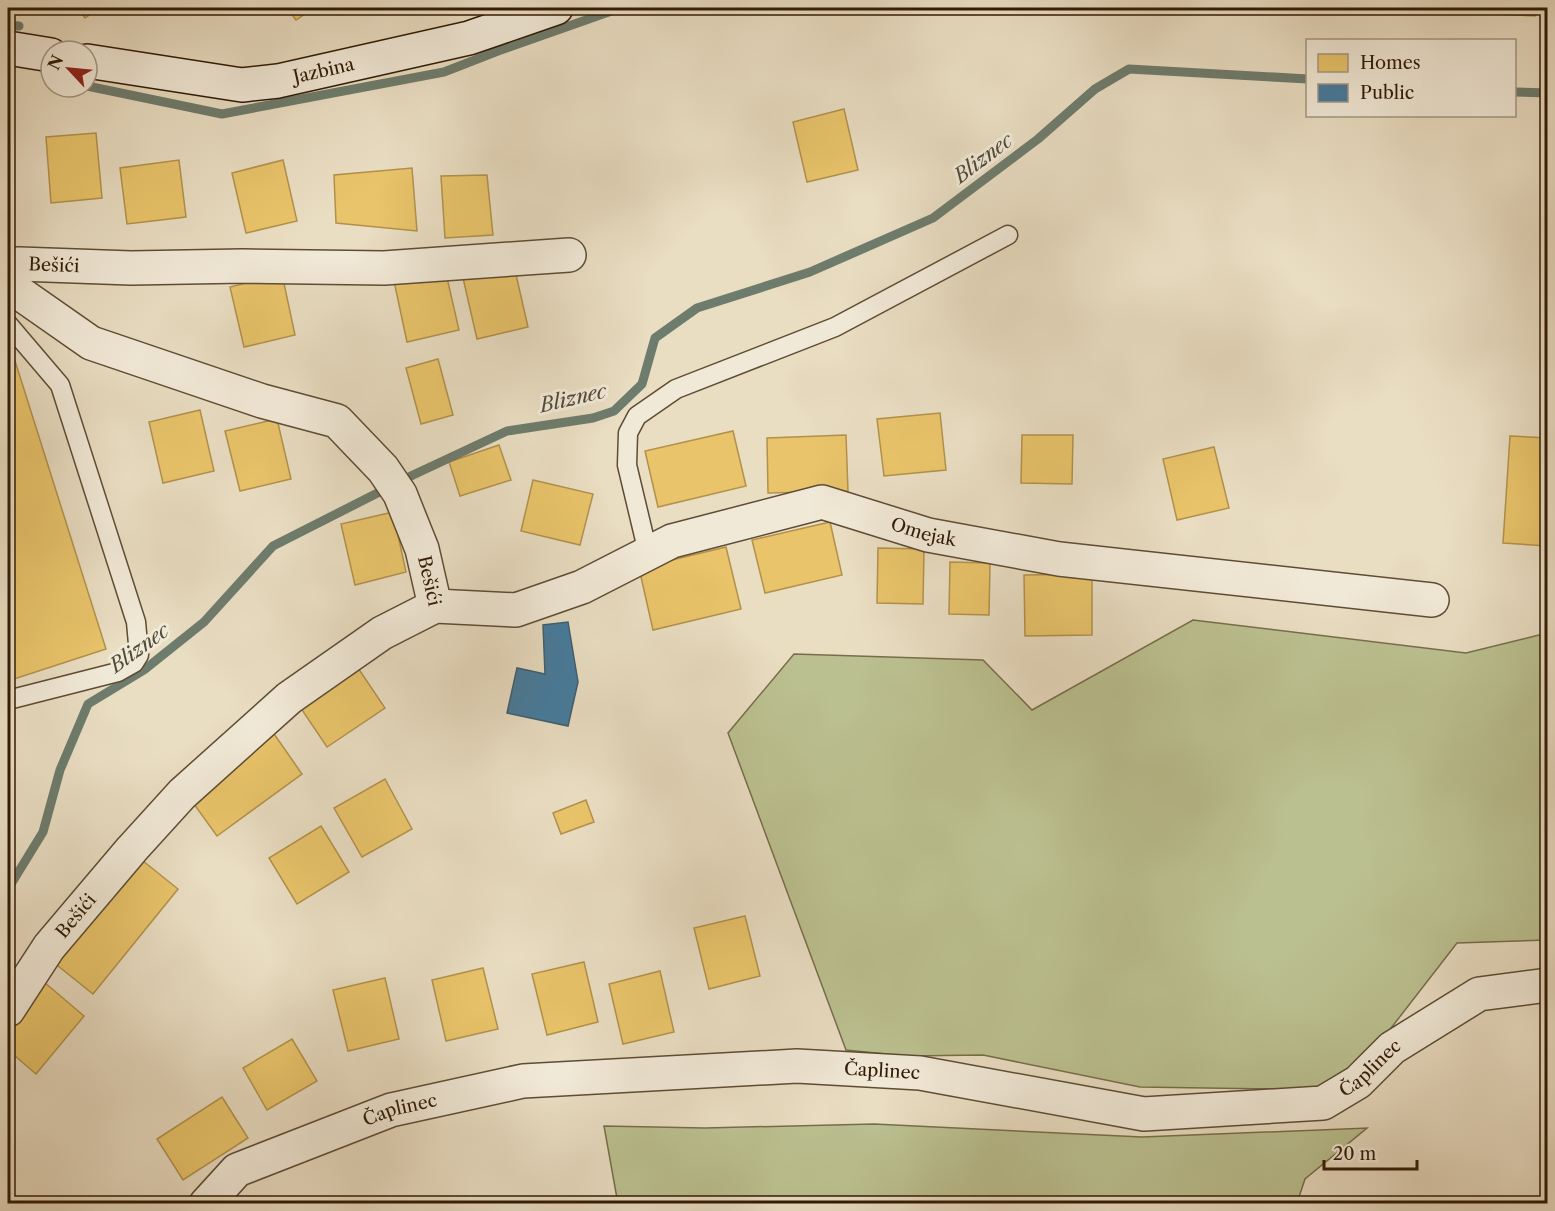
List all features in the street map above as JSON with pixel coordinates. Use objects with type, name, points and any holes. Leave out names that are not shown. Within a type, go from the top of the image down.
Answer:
[{"type":"street","name":"Jazbina","points":[[99,62],[242,85],[278,81],[469,38],[556,8]]},
{"type":"street","points":[[8,48],[39,53]]},
{"type":"street","name":"Bešići","points":[[8,266],[19,264],[130,268],[243,266],[384,268],[570,255]]},
{"type":"street","name":"Bešići","points":[[8,285],[91,343],[262,401],[337,421],[392,482],[422,549],[435,606],[382,633],[289,698],[182,794],[49,947],[8,1010]]},
{"type":"street","name":"Omejak","points":[[435,606],[516,610],[582,587],[672,541],[822,502],[928,535],[1059,559],[1432,600]]},
{"type":"street","name":"Čaplinec","points":[[206,1203],[237,1170],[380,1114],[524,1081],[797,1066],[920,1073],[1144,1114],[1323,1103],[1358,1082],[1392,1048],[1479,994],[1548,985]]},
{"type":"lane","points":[[648,553],[627,465],[628,434],[636,416],[676,389],[835,327],[1008,235]]},
{"type":"lane","points":[[8,324],[60,385],[136,622],[139,655],[134,663],[118,672],[8,700]]},
{"type":"green space","points":[[1193,620],[1466,653],[1547,633],[1547,940],[1457,943],[1343,1090],[1140,1087],[983,1055],[906,1056],[846,1050],[728,733],[794,654],[983,660],[1032,710]]},
{"type":"green space","points":[[874,1124],[1142,1137],[1367,1128],[1305,1179],[1297,1203],[618,1204],[604,1126],[705,1128]]},
{"type":"building: Homes","points":[[78,8],[99,8],[85,18]]},
{"type":"building: Homes","points":[[287,8],[314,8],[296,20]]},
{"type":"building: Homes","points":[[1455,8],[1535,8],[1535,16],[1455,12]]},
{"type":"building: Homes","points":[[844,109],[858,170],[807,182],[793,122]]},
{"type":"building: Homes","points":[[96,133],[102,198],[51,203],[46,137]]},
{"type":"building: Homes","points":[[179,160],[186,217],[127,224],[120,168]]},
{"type":"building: Homes","points":[[283,160],[297,221],[246,233],[232,173]]},
{"type":"building: Homes","points":[[412,168],[417,231],[336,223],[334,175]]},
{"type":"building: Homes","points":[[487,175],[493,235],[445,238],[441,176]]},
{"type":"building: Homes","points":[[514,266],[528,327],[477,339],[463,278]]},
{"type":"building: Homes","points":[[445,269],[459,330],[407,342],[394,281]]},
{"type":"building: Homes","points":[[282,274],[295,335],[244,347],[230,287]]},
{"type":"building: Homes","points":[[10,345],[106,649],[8,681],[8,346]]},
{"type":"building: Homes","points":[[438,359],[453,415],[421,424],[406,368]]},
{"type":"building: Homes","points":[[200,410],[214,471],[163,483],[149,422]]},
{"type":"building: Homes","points":[[940,413],[946,470],[884,476],[877,419]]},
{"type":"building: Homes","points":[[277,419],[291,479],[240,491],[225,431]]},
{"type":"building: Homes","points":[[733,431],[746,486],[658,507],[645,451]]},
{"type":"building: Homes","points":[[846,435],[848,491],[768,493],[767,438]]},
{"type":"building: Homes","points":[[1022,435],[1073,435],[1072,484],[1021,483]]},
{"type":"building: Homes","points":[[1510,436],[1548,438],[1548,546],[1503,543]]},
{"type":"building: Homes","points":[[499,445],[511,480],[460,496],[449,462]]},
{"type":"building: Homes","points":[[1214,447],[1229,508],[1177,520],[1163,459]]},
{"type":"building: Homes","points":[[533,480],[593,494],[580,545],[521,531]]},
{"type":"building: Homes","points":[[393,512],[406,572],[355,585],[341,524]]},
{"type":"building: Homes","points":[[830,522],[842,575],[765,593],[752,540]]},
{"type":"building: Homes","points":[[726,547],[741,609],[653,630],[639,568]]},
{"type":"building: Homes","points":[[878,548],[924,549],[923,604],[877,603]]},
{"type":"building: Homes","points":[[950,562],[990,563],[989,615],[949,614]]},
{"type":"building: Homes","points":[[1092,574],[1092,635],[1025,636],[1024,575]]},
{"type":"building: Homes","points":[[354,662],[385,708],[327,747],[296,701]]},
{"type":"building: Homes","points":[[272,731],[302,774],[217,836],[186,793]]},
{"type":"building: Homes","points":[[385,779],[412,829],[362,857],[334,808]]},
{"type":"building: Homes","points":[[586,800],[594,822],[561,834],[553,813]]},
{"type":"building: Homes","points":[[321,826],[349,872],[297,904],[269,858]]},
{"type":"building: Homes","points":[[138,857],[178,889],[93,994],[53,962]]},
{"type":"building: Homes","points":[[745,916],[760,976],[709,989],[694,928]]},
{"type":"building: Homes","points":[[584,962],[598,1022],[547,1035],[532,974]]},
{"type":"building: Homes","points":[[483,968],[498,1029],[446,1041],[432,980]]},
{"type":"building: Homes","points":[[660,971],[674,1032],[623,1044],[609,984]]},
{"type":"building: Homes","points":[[385,978],[399,1039],[348,1051],[333,990]]},
{"type":"building: Homes","points":[[44,982],[84,1016],[36,1074],[8,1050],[8,1027]]},
{"type":"building: Homes","points":[[292,1039],[317,1081],[267,1110],[243,1068]]},
{"type":"building: Homes","points":[[222,1097],[248,1138],[183,1180],[157,1139]]},
{"type":"building: Public","points":[[568,622],[578,682],[568,726],[507,713],[517,668],[545,674],[543,625]]},
{"type":"waterway","points":[[99,88],[222,114],[444,72],[620,8]]},
{"type":"waterway","points":[[8,25],[19,26]]},
{"type":"waterway","name":"Bliznec","points":[[8,889],[43,832],[60,770],[88,704],[144,670],[204,622],[273,546],[413,475],[507,431],[593,418],[614,411],[642,384],[655,338],[697,308],[810,272],[933,218],[1038,139],[1095,89],[1129,69],[1306,79]]},
{"type":"waterway","name":"Bliznec","points":[[1516,92],[1548,93]]}]
